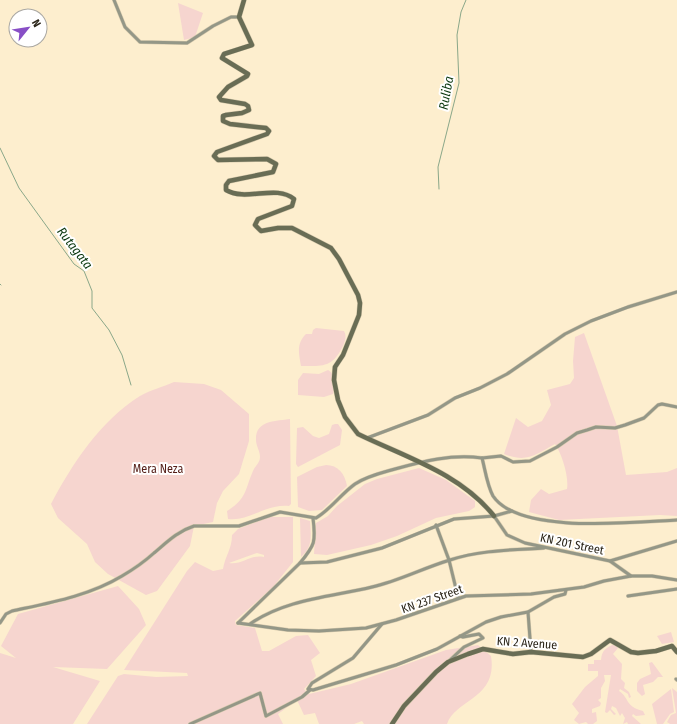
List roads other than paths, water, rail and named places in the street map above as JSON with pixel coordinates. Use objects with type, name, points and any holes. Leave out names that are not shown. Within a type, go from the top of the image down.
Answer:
[{"type":"street","points":[[114,0],[125,27],[140,42],[187,43],[213,26],[231,17],[239,17]]},
{"type":"street","points":[[244,0],[239,17],[252,45],[228,52],[224,54],[222,58],[248,74],[228,87],[219,97],[221,100],[245,104],[248,106],[249,110],[242,113],[223,116],[223,121],[230,124],[266,128],[269,130],[267,134],[217,152],[214,156],[218,160],[267,159],[276,164],[273,172],[229,181],[226,185],[226,190],[233,193],[278,193],[290,196],[294,199],[292,206],[258,219],[255,225],[257,229],[261,231],[278,228],[292,228],[331,248],[339,259],[358,295],[360,303],[359,314],[343,355],[335,367],[334,380],[338,400],[345,417],[358,434],[421,461],[469,491],[484,504],[494,516]]},
{"type":"street","points":[[367,438],[428,415],[456,398],[507,374],[565,334],[591,321],[628,307],[677,292]]},
{"type":"street","points":[[0,623],[6,614],[12,611],[52,602],[108,584],[142,563],[168,540],[187,528],[194,526],[239,526],[280,512],[313,518],[324,514],[355,484],[368,477],[421,461],[463,455],[482,458],[502,456],[513,462],[530,461],[557,447],[577,433],[596,427],[615,428],[641,420],[658,405],[662,404],[677,407]]},
{"type":"street","points":[[482,458],[493,496],[512,511],[542,520],[562,522],[599,524],[677,520]]},
{"type":"street","points":[[300,563],[327,562],[382,548],[436,526],[464,517],[494,516],[512,511]]},
{"type":"street","name":"KN 201 Street","points":[[494,516],[507,535],[525,543],[610,561],[631,576]]},
{"type":"street","points":[[300,563],[314,546],[315,534],[313,518]]},
{"type":"street","points":[[436,526],[449,560],[458,597]]},
{"type":"street","points":[[610,561],[677,541]]},
{"type":"street","points":[[250,624],[264,614],[299,602],[398,580],[449,560],[505,550],[544,548]]},
{"type":"street","name":"KN 237 Street","points":[[300,563],[238,623],[288,630],[319,632],[366,628],[417,614],[458,597],[531,594],[566,590],[631,576]]},
{"type":"street","points":[[631,576],[652,576],[677,580]]},
{"type":"street","points":[[628,596],[677,589]]},
{"type":"street","points":[[190,724],[260,693],[266,716],[302,697],[310,690],[396,665],[437,649],[493,620],[528,612],[554,597],[565,594],[566,590]]},
{"type":"street","points":[[528,612],[531,652]]},
{"type":"street","points":[[310,690],[309,686],[312,683],[353,658],[382,624]]},
{"type":"street","points":[[448,662],[464,647],[483,638],[479,634],[463,637],[460,636]]},
{"type":"street","name":"KN 2 Avenue","points":[[392,724],[404,706],[428,680],[448,662],[483,650],[513,654],[531,652],[583,657],[591,654],[610,640],[631,652],[646,653],[672,646],[677,652]]},
{"type":"waterway","name":"Ruliba","points":[[439,189],[438,167],[459,83],[457,35],[461,12],[466,0]]},
{"type":"waterway","name":"Rutagata","points":[[0,148],[19,188],[74,264],[84,271],[92,291],[92,308],[109,330],[122,355],[131,385]]},
{"type":"park label","name":"Mera Neza","points":[[158,469]]}]
